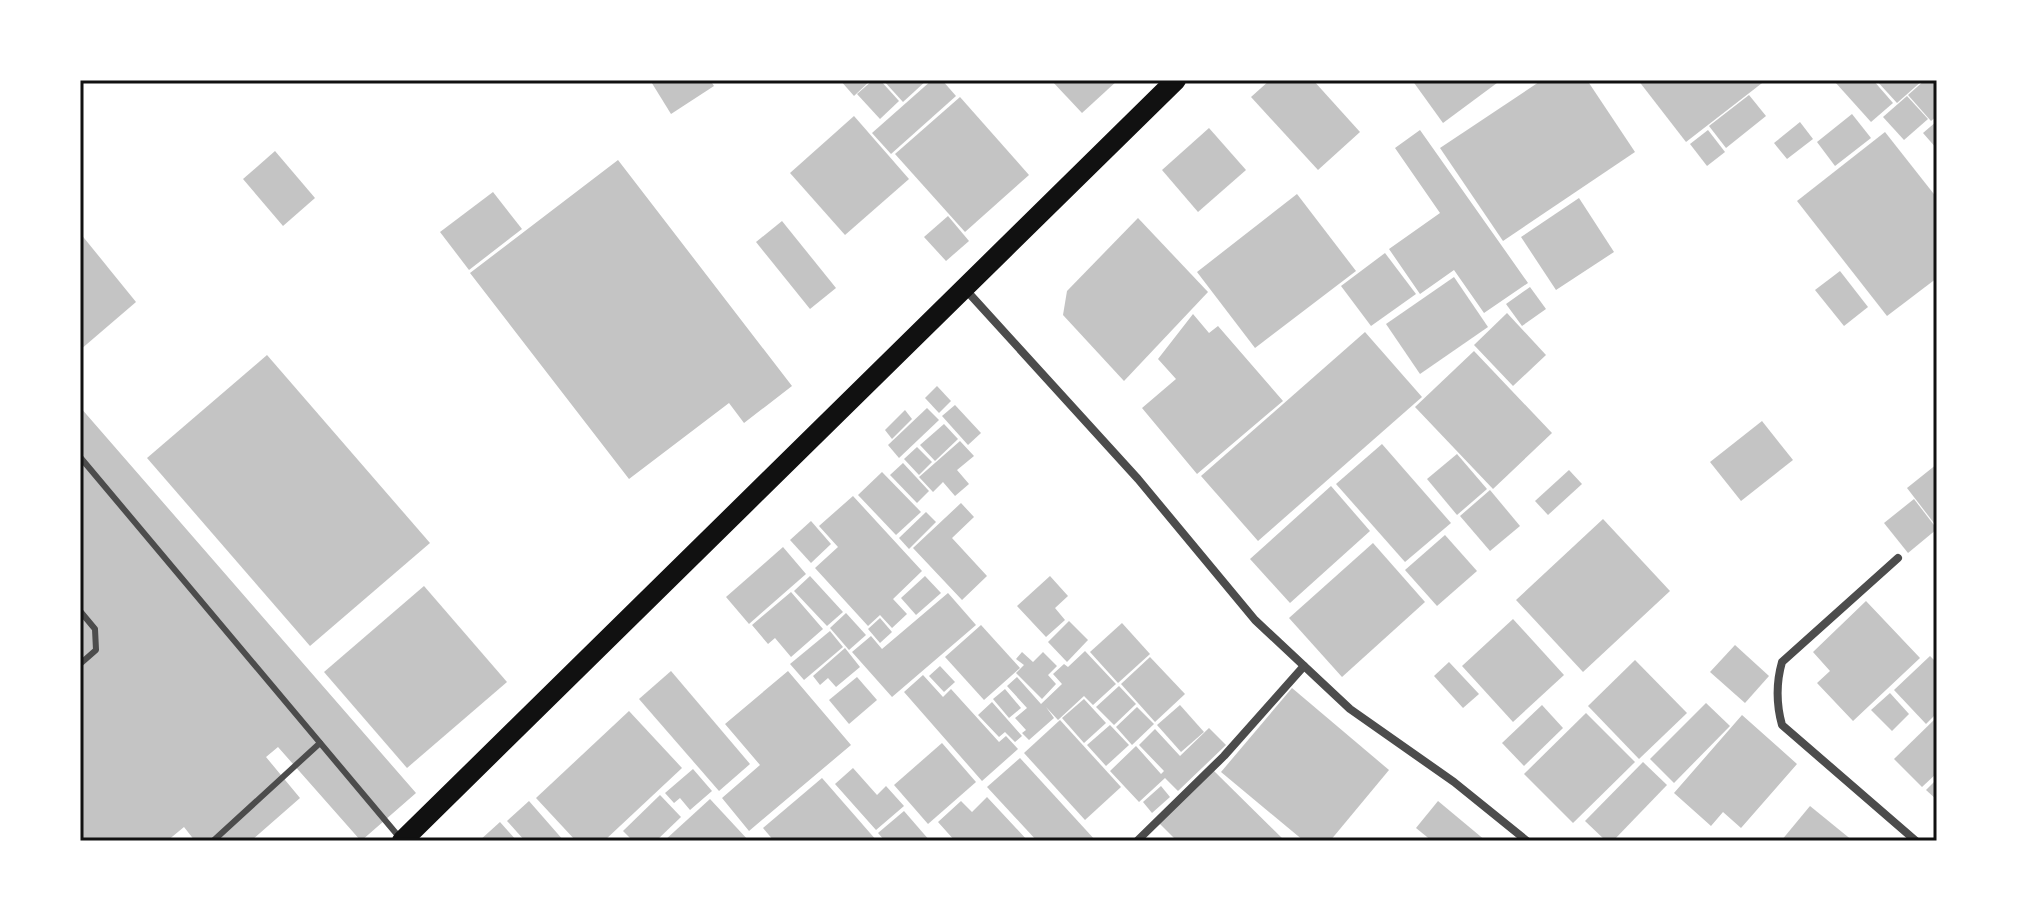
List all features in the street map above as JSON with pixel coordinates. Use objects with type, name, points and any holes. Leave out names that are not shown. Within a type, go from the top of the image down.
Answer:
[{"type":"main road","points":[[402,841],[963,286],[1176,80]]},
{"type":"street","points":[[963,286],[1138,479],[1255,620],[1350,709],[1454,782],[1527,841]]},
{"type":"street","points":[[1898,558],[1782,662],[1777,679],[1777,699],[1782,725],[1916,841]]},
{"type":"street","points":[[1137,841],[1224,756],[1304,666]]},
{"type":"lane","points":[[80,457],[402,841]]},
{"type":"lane","points":[[80,611],[95,629],[96,650],[80,664]]},
{"type":"lane","points":[[213,841],[320,743]]},
{"type":"building","points":[[650,80],[710,80],[714,86],[671,114]]},
{"type":"building","points":[[840,80],[871,80],[854,96]]},
{"type":"building","points":[[873,80],[880,80],[899,101],[880,119],[857,94]]},
{"type":"building","points":[[883,80],[927,80],[903,102]]},
{"type":"building","points":[[932,80],[942,80],[956,96],[891,154],[872,133]]},
{"type":"building","points":[[1051,80],[1118,80],[1082,113]]},
{"type":"building","points":[[1270,80],[1313,80],[1360,132],[1318,170],[1251,97]]},
{"type":"building","points":[[1412,80],[1501,80],[1443,123]]},
{"type":"building","points":[[1542,80],[1587,80],[1635,152],[1503,241],[1440,148]]},
{"type":"building","points":[[1638,80],[1766,80],[1686,142]]},
{"type":"building","points":[[1873,80],[1893,103],[1871,122],[1835,82]]},
{"type":"building","points":[[1876,80],[1923,80],[1897,103]]},
{"type":"building","points":[[1925,80],[1937,80],[1937,116],[1931,121],[1908,95]]},
{"type":"building","points":[[1749,95],[1766,116],[1726,148],[1709,126]]},
{"type":"building","points":[[1907,96],[1928,119],[1904,140],[1883,117]]},
{"type":"building","points":[[960,97],[1029,175],[965,232],[895,154]]},
{"type":"building","points":[[1852,114],[1871,138],[1835,166],[1817,142]]},
{"type":"building","points":[[854,116],[909,179],[845,235],[790,173]]},
{"type":"building","points":[[1937,121],[1937,149],[1923,133]]},
{"type":"building","points":[[1800,122],[1813,139],[1787,159],[1774,143]]},
{"type":"building","points":[[1209,128],[1246,170],[1198,212],[1162,170]]},
{"type":"building","points":[[1420,130],[1528,283],[1484,313],[1454,270],[1420,294],[1389,249],[1440,213],[1395,148]]},
{"type":"building","points":[[1708,130],[1725,152],[1707,166],[1690,144]]},
{"type":"building","points":[[1885,132],[1937,198],[1937,278],[1887,316],[1797,201]]},
{"type":"building","points":[[275,151],[315,198],[283,226],[243,179]]},
{"type":"building","points":[[618,160],[792,386],[744,423],[729,403],[629,479],[470,273]]},
{"type":"building","points":[[493,192],[522,229],[469,270],[440,232]]},
{"type":"building","points":[[1297,194],[1356,271],[1255,348],[1197,272]]},
{"type":"building","points":[[1579,198],[1614,252],[1556,290],[1521,237]]},
{"type":"building","points":[[948,216],[969,241],[946,261],[924,237]]},
{"type":"building","points":[[1138,218],[1208,292],[1124,381],[1063,315],[1067,291]]},
{"type":"building","points":[[782,221],[836,288],[810,309],[756,242]]},
{"type":"building","points":[[80,233],[136,302],[80,350]]},
{"type":"building","points":[[1385,253],[1416,294],[1371,326],[1341,286]]},
{"type":"building","points":[[1840,271],[1868,307],[1844,326],[1815,290]]},
{"type":"building","points":[[1454,277],[1488,327],[1420,374],[1386,324]]},
{"type":"building","points":[[1530,287],[1546,309],[1522,326],[1506,304]]},
{"type":"building","points":[[1507,313],[1546,355],[1513,386],[1474,345]]},
{"type":"building","points":[[1193,314],[1209,333],[1218,326],[1283,401],[1197,474],[1142,408],[1176,379],[1158,359]]},
{"type":"building","points":[[1365,332],[1422,397],[1258,541],[1201,476]]},
{"type":"building","points":[[1474,351],[1552,433],[1493,489],[1415,407]]},
{"type":"building","points":[[267,355],[430,543],[310,646],[147,458]]},
{"type":"building","points":[[937,386],[951,401],[939,413],[925,398]]},
{"type":"building","points":[[955,405],[981,433],[968,445],[942,416]]},
{"type":"building","points":[[80,407],[416,793],[361,841],[278,747],[266,757],[300,798],[251,841],[195,841],[184,827],[167,841],[80,841]]},
{"type":"building","points":[[927,408],[939,420],[899,458],[888,445]]},
{"type":"building","points":[[905,410],[912,419],[892,439],[885,430]]},
{"type":"building","points":[[1762,421],[1793,460],[1741,501],[1710,462]]},
{"type":"building","points":[[944,424],[958,439],[935,461],[920,445]]},
{"type":"building","points":[[960,441],[974,456],[957,470],[969,484],[955,496],[943,482],[933,492],[919,477]]},
{"type":"building","points":[[1382,444],[1451,523],[1405,562],[1336,484]]},
{"type":"building","points":[[917,447],[932,462],[919,475],[904,459]]},
{"type":"building","points":[[1457,454],[1487,489],[1457,515],[1427,479]]},
{"type":"building","points":[[903,463],[929,491],[917,503],[890,475]]},
{"type":"building","points":[[1937,464],[1937,527],[1907,488]]},
{"type":"building","points":[[1569,470],[1582,484],[1548,515],[1535,501]]},
{"type":"building","points":[[882,472],[921,512],[896,535],[858,495]]},
{"type":"building","points":[[1331,486],[1370,531],[1290,603],[1250,559]]},
{"type":"building","points":[[1490,490],[1520,526],[1490,551],[1460,516]]},
{"type":"building","points":[[853,496],[922,571],[893,599],[907,614],[892,628],[880,615],[868,626],[815,568],[838,547],[819,526]]},
{"type":"building","points":[[1914,499],[1937,529],[1908,553],[1884,523]]},
{"type":"building","points":[[961,503],[974,517],[952,538],[987,576],[962,600],[913,548]]},
{"type":"building","points":[[926,512],[936,522],[909,549],[899,538]]},
{"type":"building","points":[[1603,519],[1670,591],[1583,672],[1516,600]]},
{"type":"building","points":[[811,521],[831,544],[811,563],[790,540]]},
{"type":"building","points":[[1445,535],[1477,571],[1437,606],[1405,570]]},
{"type":"building","points":[[1373,543],[1425,602],[1342,677],[1289,618]]},
{"type":"building","points":[[783,547],[806,574],[749,624],[726,597]]},
{"type":"building","points":[[810,576],[843,612],[827,626],[794,591]]},
{"type":"building","points":[[925,576],[941,593],[916,615],[901,598]]},
{"type":"building","points":[[1050,576],[1068,596],[1055,608],[1065,620],[1046,637],[1017,606]]},
{"type":"building","points":[[424,586],[507,682],[407,768],[324,672]]},
{"type":"building","points":[[791,592],[823,629],[791,657],[775,638],[768,644],[752,625]]},
{"type":"building","points":[[948,593],[976,625],[892,697],[852,652],[871,636],[882,649]]},
{"type":"building","points":[[1866,601],[1920,658],[1853,721],[1817,683],[1830,671],[1813,652]]},
{"type":"building","points":[[846,613],[866,635],[849,650],[830,628]]},
{"type":"building","points":[[880,618],[892,632],[880,643],[868,629]]},
{"type":"building","points":[[1513,619],[1564,675],[1513,722],[1462,666]]},
{"type":"building","points":[[1069,621],[1088,640],[1067,662],[1048,642]]},
{"type":"building","points":[[1122,623],[1150,654],[1118,683],[1090,652]]},
{"type":"building","points":[[981,625],[1020,668],[984,700],[945,657]]},
{"type":"building","points":[[830,631],[843,647],[804,680],[790,664]]},
{"type":"building","points":[[1735,645],[1769,676],[1745,703],[1710,672]]},
{"type":"building","points":[[845,648],[860,667],[836,687],[828,678],[820,685],[813,676]]},
{"type":"building","points":[[1085,651],[1116,684],[1093,705],[1084,696],[1058,720],[1046,707],[1054,718],[1029,740],[1022,733],[1026,730],[1015,718],[1027,708],[1007,686],[1017,677],[1041,704],[1062,684],[1053,674],[1064,664],[1068,667]]},
{"type":"building","points":[[1022,652],[1033,662],[1043,652],[1057,666],[1048,675],[1056,684],[1042,699],[1016,673],[1024,665],[1016,659]]},
{"type":"building","points":[[1930,656],[1937,663],[1937,713],[1926,724],[1894,690]]},
{"type":"building","points":[[1150,657],[1185,694],[1155,722],[1121,684]]},
{"type":"building","points":[[1635,660],[1687,713],[1639,759],[1588,706]]},
{"type":"building","points":[[1449,662],[1479,694],[1463,708],[1434,676]]},
{"type":"building","points":[[940,666],[955,682],[944,692],[929,676]]},
{"type":"building","points":[[671,671],[750,764],[719,791],[639,699]]},
{"type":"building","points":[[788,671],[851,745],[749,831],[722,798],[760,765],[725,724]]},
{"type":"building","points":[[923,675],[943,697],[951,689],[999,742],[1006,736],[1018,749],[982,781],[904,692]]},
{"type":"building","points":[[857,677],[877,700],[849,724],[829,700]]},
{"type":"building","points":[[1119,686],[1136,704],[1114,725],[1096,707]]},
{"type":"building","points":[[1292,688],[1389,770],[1330,841],[1304,841],[1221,772]]},
{"type":"building","points":[[1005,689],[1021,708],[1009,718],[993,699]]},
{"type":"building","points":[[1890,693],[1909,714],[1892,731],[1871,710]]},
{"type":"building","points":[[1084,699],[1106,723],[1084,743],[1062,718]]},
{"type":"building","points":[[992,702],[1022,736],[1015,742],[1005,732],[999,737],[978,715]]},
{"type":"building","points":[[1706,703],[1730,726],[1674,783],[1650,759]]},
{"type":"building","points":[[1180,705],[1204,732],[1181,752],[1157,725]]},
{"type":"building","points":[[1542,705],[1563,728],[1524,766],[1502,743]]},
{"type":"building","points":[[1137,707],[1154,724],[1132,745],[1116,727]]},
{"type":"building","points":[[629,711],[682,768],[604,841],[576,841],[536,798]]},
{"type":"building","points":[[1586,713],[1635,762],[1573,823],[1524,774]]},
{"type":"building","points":[[1742,715],[1797,764],[1741,828],[1723,812],[1711,826],[1674,793]]},
{"type":"building","points":[[1937,717],[1937,773],[1922,787],[1894,759]]},
{"type":"building","points":[[1060,720],[1121,787],[1085,820],[1024,753]]},
{"type":"building","points":[[1110,725],[1129,745],[1106,766],[1087,745]]},
{"type":"building","points":[[1209,728],[1226,745],[1178,791],[1165,778],[1139,802],[1110,771],[1136,746],[1161,774],[1164,771],[1139,745],[1155,729],[1180,756]]},
{"type":"building","points":[[942,743],[976,782],[928,824],[894,785]]},
{"type":"building","points":[[1020,758],[1096,841],[1037,841],[987,787]]},
{"type":"building","points":[[1643,762],[1667,785],[1613,841],[1606,841],[1585,821]]},
{"type":"building","points":[[853,768],[877,795],[886,786],[904,806],[876,830],[835,784]]},
{"type":"building","points":[[693,769],[712,791],[690,810],[680,798],[674,803],[665,793]]},
{"type":"building","points":[[1213,770],[1285,841],[1177,841],[1159,823]]},
{"type":"building","points":[[822,778],[877,841],[774,841],[763,828]]},
{"type":"building","points":[[1937,779],[1937,800],[1926,790]]},
{"type":"building","points":[[1161,786],[1170,797],[1152,813],[1143,802]]},
{"type":"building","points":[[660,795],[681,817],[656,841],[633,841],[623,831]]},
{"type":"building","points":[[987,797],[1028,841],[955,841],[938,822],[961,801],[972,812]]},
{"type":"building","points":[[710,799],[749,841],[664,841]]},
{"type":"building","points":[[529,801],[564,841],[525,841],[507,821]]},
{"type":"building","points":[[1438,801],[1486,841],[1432,841],[1416,828]]},
{"type":"building","points":[[1810,806],[1853,841],[1781,841]]},
{"type":"building","points":[[904,811],[930,841],[885,841],[878,833]]},
{"type":"building","points":[[500,822],[517,841],[479,841]]}]
